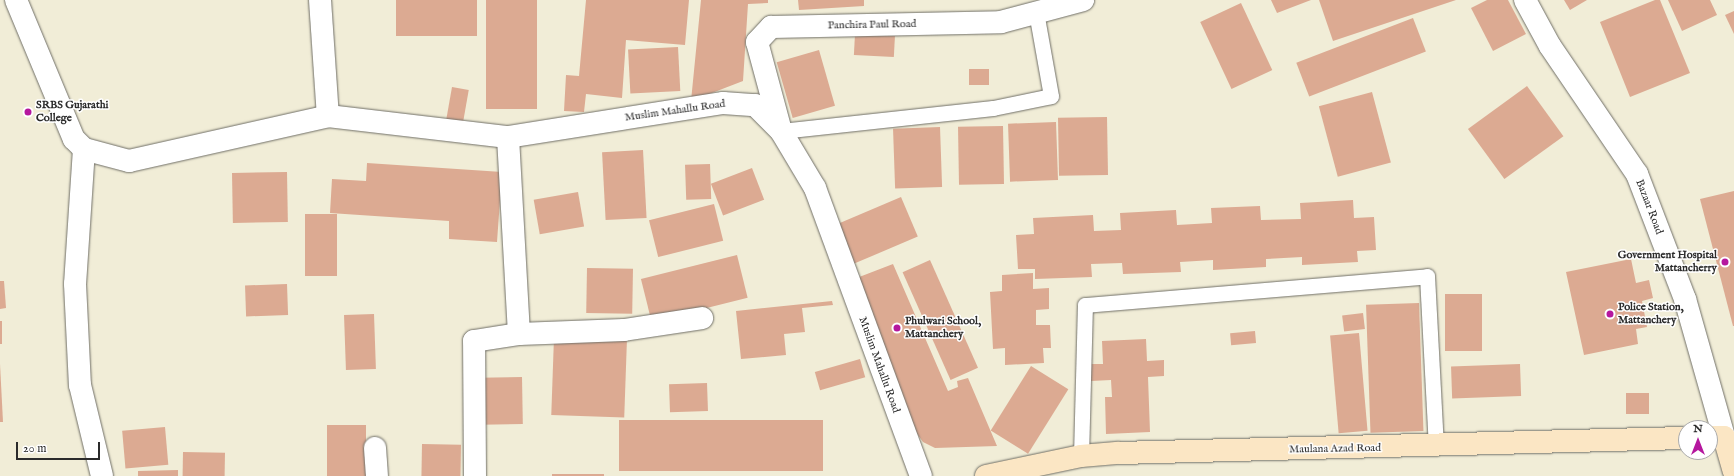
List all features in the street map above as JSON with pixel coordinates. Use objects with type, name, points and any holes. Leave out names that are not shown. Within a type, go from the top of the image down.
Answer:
[{"type":"main road","name":"Maulana Azad Road","points":[[986,476],[1081,456],[1436,447],[1678,438]]},
{"type":"main road","points":[[1718,439],[1734,471]]},
{"type":"street","points":[[16,0],[74,139],[84,149],[75,284],[80,385],[102,476]]},
{"type":"street","points":[[320,0],[328,116]]},
{"type":"street","name":"Panchira Paul Road","points":[[781,131],[757,42],[771,28],[1001,22],[1083,0]]},
{"type":"street","name":"Bazaar Road","points":[[1525,0],[1550,46],[1636,174],[1685,299],[1713,420]]},
{"type":"street","name":"Muslim Mahallu Road","points":[[84,149],[129,161],[328,116],[508,137],[723,103],[754,105],[781,131],[815,188],[921,476]]},
{"type":"street","points":[[508,137],[519,334]]},
{"type":"street","points":[[475,476],[474,341],[519,334],[624,330],[702,318]]},
{"type":"street","points":[[375,448],[377,476]]},
{"type":"lane","points":[[781,131],[993,108],[1051,96],[1036,12]]},
{"type":"lane","points":[[1081,456],[1085,305],[1427,276],[1436,447]]},
{"type":"building","points":[[396,0],[477,0],[477,36],[396,36]]},
{"type":"building","points":[[486,0],[537,0],[537,109],[486,109]]},
{"type":"building","points":[[586,0],[689,0],[685,45],[626,40],[622,98],[586,94],[584,112],[564,111],[566,75],[579,76]]},
{"type":"building","points":[[701,0],[768,0],[768,3],[748,4],[743,81],[691,101]]},
{"type":"building","points":[[798,0],[864,0],[864,6],[799,10]]},
{"type":"building","points":[[1271,0],[1311,0],[1277,13]]},
{"type":"building","points":[[1319,0],[1456,0],[1333,41]]},
{"type":"building","points":[[1487,0],[1508,0],[1526,34],[1493,51],[1471,8]]},
{"type":"building","points":[[1564,0],[1587,0],[1570,10]]},
{"type":"building","points":[[1655,0],[1660,0],[1690,73],[1630,97],[1600,22]]},
{"type":"building","points":[[1668,0],[1710,0],[1717,15],[1682,31]]},
{"type":"building","points":[[1241,3],[1272,70],[1231,89],[1200,22]]},
{"type":"building","points":[[1734,11],[1734,34],[1725,15]]},
{"type":"building","points":[[1413,18],[1426,52],[1309,96],[1296,63]]},
{"type":"building","points":[[855,34],[895,36],[894,57],[854,55]]},
{"type":"building","points":[[678,47],[680,91],[630,94],[628,50]]},
{"type":"building","points":[[819,50],[835,106],[793,118],[777,62]]},
{"type":"building","points":[[969,69],[989,69],[989,85],[969,85]]},
{"type":"building","points":[[1527,86],[1563,136],[1504,179],[1468,129]]},
{"type":"building","points":[[452,87],[469,90],[463,122],[446,119]]},
{"type":"building","points":[[1372,92],[1391,163],[1338,177],[1319,106]]},
{"type":"building","points":[[1107,117],[1108,175],[1059,176],[1058,118]]},
{"type":"building","points":[[1056,122],[1058,180],[1010,182],[1008,124]]},
{"type":"building","points":[[1003,126],[1004,184],[959,185],[958,127]]},
{"type":"building","points":[[940,127],[942,187],[895,189],[893,129]]},
{"type":"building","points":[[643,150],[647,218],[606,220],[602,152]]},
{"type":"building","points":[[367,163],[502,172],[497,242],[449,239],[449,221],[330,213],[332,179],[366,181]]},
{"type":"building","points":[[710,164],[711,199],[686,200],[685,165]]},
{"type":"building","points":[[752,168],[764,200],[723,216],[711,184]]},
{"type":"building","points":[[287,172],[288,222],[233,223],[232,173]]},
{"type":"building","name":"Government Hospital Mattancherry","points":[[1734,191],[1734,326],[1733,326],[1700,199]]},
{"type":"building","points":[[578,192],[584,226],[540,234],[534,200]]},
{"type":"building","points":[[901,197],[918,237],[854,264],[837,224]]},
{"type":"building","points":[[1353,200],[1354,218],[1374,217],[1376,250],[1357,251],[1358,262],[1302,265],[1302,257],[1266,259],[1266,267],[1213,270],[1213,260],[1180,262],[1181,272],[1123,274],[1122,263],[1091,264],[1092,277],[1035,279],[1035,269],[1018,269],[1016,235],[1034,234],[1033,218],[1093,215],[1094,231],[1121,230],[1120,213],[1176,210],[1177,225],[1212,223],[1211,208],[1260,206],[1261,220],[1301,219],[1300,203]]},
{"type":"building","points":[[714,204],[723,241],[658,257],[649,220]]},
{"type":"building","points":[[305,214],[337,214],[337,276],[305,276]]},
{"type":"building","points":[[737,255],[748,298],[652,322],[641,279]]},
{"type":"building","name":"Police Station, Mattanchery","points":[[1631,259],[1636,283],[1649,280],[1653,298],[1642,301],[1647,327],[1636,329],[1638,344],[1584,355],[1566,272]]},
{"type":"building","points":[[930,260],[978,368],[951,380],[903,272]]},
{"type":"building","name":"Phulwari School, Mattanchery","points":[[893,264],[948,391],[958,387],[957,381],[968,378],[997,446],[935,448],[923,442],[915,431],[854,279]]},
{"type":"building","points":[[587,268],[633,269],[632,314],[586,313]]},
{"type":"building","points":[[1033,273],[1033,289],[1049,288],[1049,309],[1036,310],[1036,325],[1050,325],[1051,348],[1043,348],[1044,363],[1005,365],[1005,348],[993,349],[990,292],[1002,291],[1002,275]]},
{"type":"building","points":[[0,281],[4,281],[6,308],[0,309]]},
{"type":"building","points":[[287,284],[288,315],[246,316],[245,285]]},
{"type":"building","points":[[1445,294],[1482,294],[1482,351],[1445,351]]},
{"type":"building","points":[[832,301],[833,305],[802,308],[805,332],[784,334],[786,355],[741,359],[736,311]]},
{"type":"building","points":[[1419,303],[1423,431],[1370,433],[1366,305]]},
{"type":"building","points":[[1363,313],[1365,329],[1344,331],[1342,316]]},
{"type":"building","points":[[374,314],[376,369],[346,370],[344,315]]},
{"type":"building","points":[[0,321],[2,321],[2,344],[0,344]]},
{"type":"building","points":[[1255,331],[1256,343],[1231,345],[1230,333]]},
{"type":"building","points":[[1359,333],[1368,431],[1339,433],[1330,336]]},
{"type":"building","points":[[554,337],[627,340],[624,418],[551,415]]},
{"type":"building","points":[[1146,339],[1147,361],[1164,360],[1164,376],[1148,377],[1150,432],[1106,434],[1105,397],[1112,397],[1111,380],[1091,381],[1090,364],[1103,364],[1102,341]]},
{"type":"building","points":[[860,359],[865,377],[820,390],[815,372]]},
{"type":"building","points":[[0,364],[3,422],[0,422]]},
{"type":"building","points":[[1520,364],[1521,396],[1452,398],[1451,366]]},
{"type":"building","points":[[1031,366],[1068,389],[1028,454],[991,430]]},
{"type":"building","points":[[522,377],[523,424],[480,425],[479,378]]},
{"type":"building","points":[[707,383],[708,411],[670,412],[669,384]]},
{"type":"building","points":[[1626,393],[1649,393],[1649,414],[1626,414]]},
{"type":"building","points":[[619,420],[823,420],[823,471],[619,471]]},
{"type":"building","points":[[327,425],[366,425],[366,476],[327,476]]},
{"type":"building","points":[[165,427],[168,465],[125,469],[122,431]]},
{"type":"building","points":[[422,444],[461,445],[460,476],[421,476]]},
{"type":"building","points":[[183,452],[225,453],[225,476],[183,476]]},
{"type":"building","points":[[178,470],[178,476],[138,476],[138,471]]},
{"type":"building","points":[[552,474],[604,474],[604,476],[552,476]]},
{"type":"place","name":"SRBS Gujarathi College","points":[[28,112]]},
{"type":"place","name":"Government Hospital Mattancherry","points":[[1725,262]]},
{"type":"place","name":"Police Station, Mattanchery","points":[[1610,314]]},
{"type":"place","name":"Phulwari School, Mattanchery","points":[[897,328]]}]
